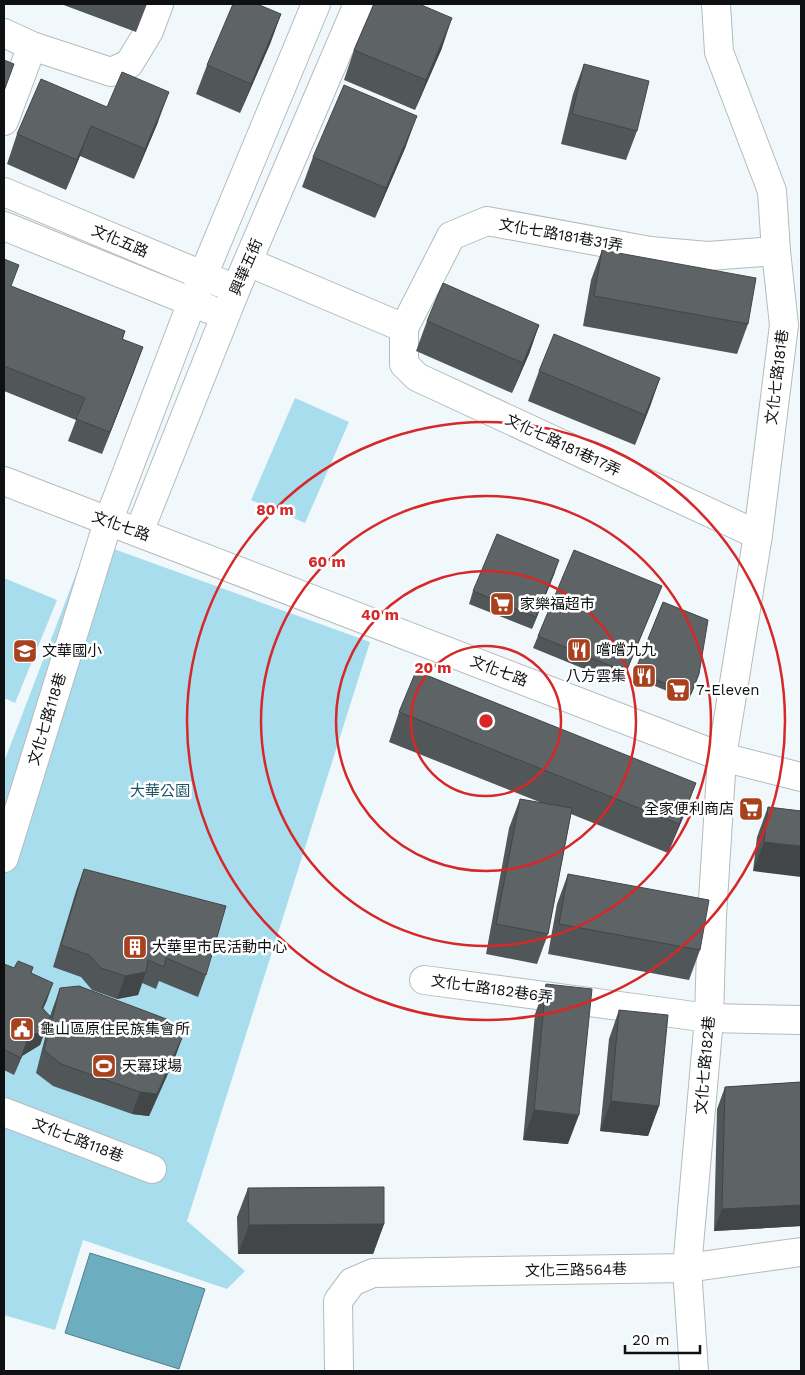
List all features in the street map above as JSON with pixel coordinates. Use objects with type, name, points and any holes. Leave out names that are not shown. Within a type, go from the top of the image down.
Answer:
[{"type":"street","points":[[4,33],[32,46],[111,72],[129,64],[149,31],[159,4]]},
{"type":"street","points":[[108,522],[192,302],[316,4]]},
{"type":"street","name":"興華五街","points":[[139,532],[236,289],[358,4]]},
{"type":"street","name":"文化七路181巷","points":[[716,4],[719,52],[772,192],[784,325],[758,535],[722,757]]},
{"type":"street","points":[[4,121],[32,46]]},
{"type":"street","name":"文化五路","points":[[4,192],[236,289]]},
{"type":"street","name":"文化七路181巷31弄","points":[[404,328],[451,236],[487,221],[650,251],[708,256],[776,251]]},
{"type":"street","name":"文化五路","points":[[4,226],[226,316]]},
{"type":"street","points":[[248,262],[404,328]]},
{"type":"street","name":"文化七路181巷17弄","points":[[404,328],[404,364],[417,378],[758,535]]},
{"type":"street","name":"文化七路","points":[[4,481],[722,757],[801,777]]},
{"type":"street","name":"文化七路118巷","points":[[4,858],[108,522]]},
{"type":"street","name":"文化七路182巷","points":[[694,1371],[687,1268],[710,1018],[712,916],[722,757]]},
{"type":"street","name":"文化七路182巷6弄","points":[[424,980],[710,1018],[801,1020]]},
{"type":"street","name":"文化七路118巷","points":[[4,1112],[152,1169]]},
{"type":"street","name":"文化三路564巷","points":[[339,1371],[338,1301],[352,1282],[373,1273],[687,1268],[801,1252]]},
{"type":"green space","points":[[295,398],[349,422],[305,523],[251,500]]},
{"type":"green space","name":"大華公園","points":[[89,540],[370,642],[187,1221],[245,1271],[227,1289],[83,1240],[55,1330],[4,1315],[4,762]]},
{"type":"green space","points":[[4,578],[57,600],[15,703],[4,698]]},
{"type":"shaded area","points":[[90,1253],[205,1289],[179,1369],[65,1333]]},
{"type":"building","points":[[233,4],[257,4],[281,14],[251,84],[207,65]]},
{"type":"building","points":[[374,4],[419,4],[452,18],[426,80],[354,50]]},
{"type":"building","points":[[4,60],[14,64],[4,91]]},
{"type":"building","points":[[584,64],[649,81],[637,131],[572,114]]},
{"type":"building","points":[[122,72],[169,92],[145,149],[91,126],[77,160],[17,134],[41,79],[107,107]]},
{"type":"building","points":[[344,85],[417,116],[386,188],[313,157]]},
{"type":"building","points":[[602,250],[756,278],[748,324],[594,296]]},
{"type":"building","points":[[4,259],[19,265],[11,286],[125,331],[122,339],[143,347],[110,432],[76,419],[85,398],[4,366]]},
{"type":"building","points":[[443,283],[539,325],[523,363],[427,321]]},
{"type":"building","points":[[554,334],[660,378],[645,415],[539,371]]},
{"type":"building","points":[[497,534],[559,560],[536,617],[473,591]]},
{"type":"building","points":[[574,550],[662,586],[626,672],[538,636]]},
{"type":"building","points":[[663,602],[708,620],[699,674],[691,694],[635,671]]},
{"type":"building","points":[[416,671],[696,783],[679,824],[399,712]]},
{"type":"building","points":[[520,799],[572,808],[548,934],[496,924]]},
{"type":"building","points":[[768,807],[801,811],[801,846],[764,842]]},
{"type":"building","name":"大華里市民活動中心","points":[[84,869],[226,906],[206,975],[166,958],[164,967],[148,960],[146,972],[125,976],[101,968],[89,955],[61,945]]},
{"type":"building","points":[[568,874],[709,900],[700,950],[559,924]]},
{"type":"building","name":"龜山區原住民族集會所","points":[[18,961],[33,967],[31,973],[53,983],[42,1008],[50,1016],[46,1028],[28,1038],[21,1058],[5,1050],[4,1053],[4,964],[14,968]]},
{"type":"building","points":[[546,984],[592,989],[579,1115],[534,1110]]},
{"type":"building","name":"天冪球場","points":[[79,986],[169,1020],[182,1038],[157,1094],[140,1092],[61,1064],[44,1050],[60,988]]},
{"type":"building","points":[[619,1010],[668,1015],[659,1106],[611,1101]]},
{"type":"building","points":[[801,1082],[801,1205],[722,1209],[725,1087]]},
{"type":"building","points":[[384,1187],[384,1224],[249,1225],[248,1188]]},
{"type":"place","name":"家樂福超市","points":[[502,604]]},
{"type":"place","name":"嚐嚐九九","points":[[579,650]]},
{"type":"place","name":"文華國小","points":[[25,651]]},
{"type":"place","name":"八方雲集","points":[[644,676]]},
{"type":"place","name":"7-Eleven","points":[[678,690]]},
{"type":"place","name":"全家便利商店","points":[[751,809]]},
{"type":"place","name":"大華里市民活動中心","points":[[135,947]]},
{"type":"place","name":"龜山區原住民族集會所","points":[[22,1029]]},
{"type":"place","name":"天冪球場","points":[[104,1066]]}]
